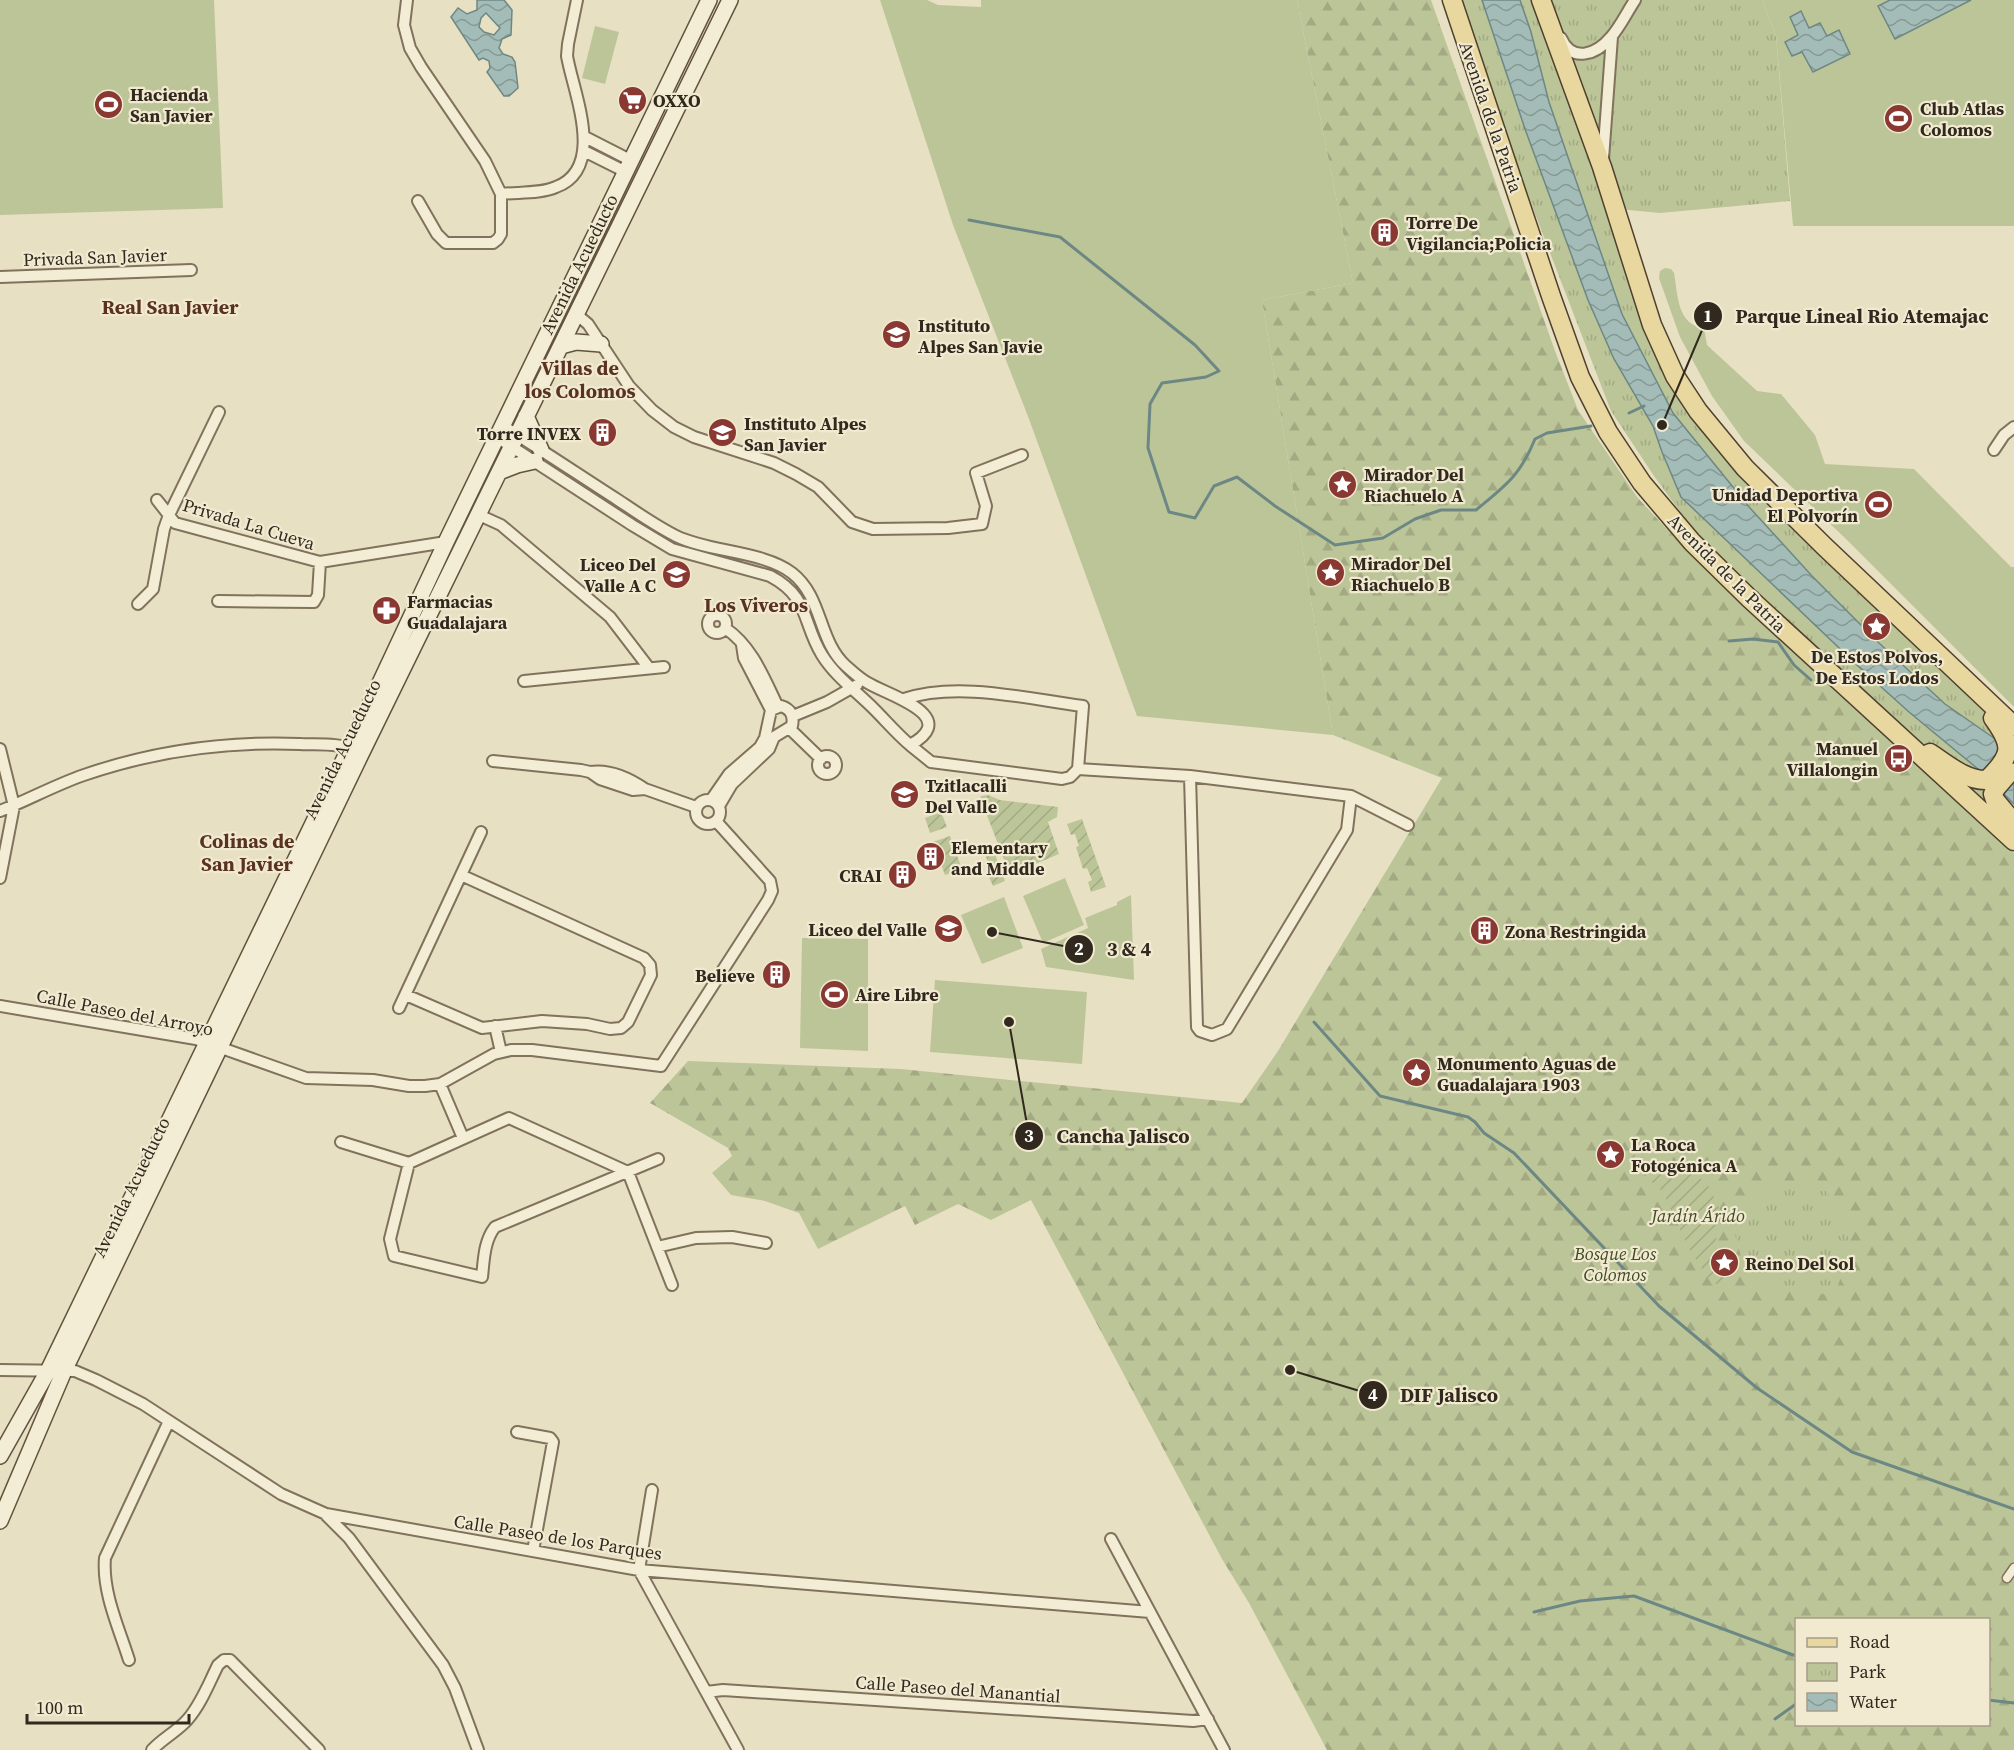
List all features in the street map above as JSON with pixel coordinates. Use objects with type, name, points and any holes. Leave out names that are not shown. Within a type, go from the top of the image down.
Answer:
[{"type":"main road","name":"Avenida Acueducto","points":[[356,749],[454,525],[710,0]]},
{"type":"main road","name":"Avenida Acueducto","points":[[0,1456],[48,1371],[213,1045],[356,749],[470,534],[730,0]]},
{"type":"main road","name":"Avenida de la Patria","points":[[1452,0],[1580,377],[1608,432],[1642,483],[1692,542],[1898,736],[2014,841]]},
{"type":"main road","points":[[1542,0],[1602,167],[1652,325],[1674,376],[1698,411],[1745,468],[1825,547],[1938,652],[2012,734],[2009,753],[2003,763],[1987,780],[1978,781],[1954,769],[1925,749],[1898,736]]},
{"type":"main road","points":[[561,346],[576,342],[601,344]]},
{"type":"main road","points":[[499,472],[538,456],[526,416]]},
{"type":"main road","points":[[454,525],[470,534]]},
{"type":"main road","points":[[2009,818],[1993,794],[2014,768]]},
{"type":"main road","name":"Avenida Acueducto","points":[[0,1521],[64,1371],[213,1045]]},
{"type":"street","points":[[406,0],[404,25],[410,48],[485,161],[501,194],[501,234],[498,239],[486,244],[446,243],[437,234],[418,201]]},
{"type":"street","points":[[501,194],[549,190],[559,186],[574,173],[584,151],[585,137],[567,56],[578,0]]},
{"type":"street","points":[[1542,0],[1564,45],[1570,51],[1580,54],[1588,54],[1612,37],[1635,0]]},
{"type":"street","points":[[1602,167],[1612,37]]},
{"type":"street","points":[[585,137],[629,166]]},
{"type":"street","points":[[584,151],[629,166]]},
{"type":"street","name":"Privada San Javier","points":[[0,277],[191,270]]},
{"type":"street","points":[[576,314],[588,324],[629,386],[652,410],[674,427],[694,437],[774,463],[796,474],[818,488],[852,522],[873,529],[948,528],[982,524],[986,506],[976,473],[1022,455]]},
{"type":"street","points":[[169,516],[219,412]]},
{"type":"street","points":[[1994,450],[2004,435],[2014,427]]},
{"type":"street","points":[[500,432],[538,456],[632,525],[672,549],[770,576],[783,583],[793,592],[804,608],[821,654],[834,672],[910,745],[932,762],[1062,779],[1070,777],[1078,769],[1083,706],[976,692],[921,694],[904,699]]},
{"type":"street","points":[[538,456],[676,537],[776,563],[792,573],[804,584],[815,602],[833,649],[844,665],[861,678],[904,699],[923,713],[928,723],[926,731],[921,739],[910,745]]},
{"type":"street","name":"Privada La Cueva","points":[[157,500],[175,523],[320,562],[446,542]]},
{"type":"street","points":[[632,525],[639,514]]},
{"type":"street","points":[[479,515],[501,525],[610,617],[649,668]]},
{"type":"street","name":"Privada La Cueva","points":[[138,604],[153,589],[164,529],[169,516]]},
{"type":"street","points":[[742,568],[744,555]]},
{"type":"street","name":"Privada La Cueva","points":[[218,601],[315,602],[318,595],[320,562]]},
{"type":"street","points":[[724,628],[736,635],[742,644],[744,658],[775,708]]},
{"type":"street","points":[[524,681],[664,667]]},
{"type":"street","points":[[792,714],[850,686],[861,678]]},
{"type":"street","points":[[715,803],[732,784],[770,750],[774,737],[790,729],[794,720],[792,714],[785,708],[775,708]]},
{"type":"street","points":[[715,803],[729,774],[760,747],[775,708]]},
{"type":"street","points":[[790,729],[821,759]]},
{"type":"street","points":[[0,811],[82,776],[162,753],[238,743],[276,743],[356,749]]},
{"type":"street","points":[[0,749],[14,806],[0,878]]},
{"type":"street","points":[[493,760],[590,772],[603,770],[635,782],[645,789],[696,807]]},
{"type":"street","points":[[1078,769],[1190,776],[1351,796],[1408,825]]},
{"type":"street","points":[[1190,776],[1197,1027],[1200,1031],[1212,1035],[1227,1029],[1347,830],[1351,796]]},
{"type":"street","points":[[705,800],[715,803],[720,812],[716,821],[711,824],[700,822],[695,813],[699,802],[705,800]]},
{"type":"street","name":"Calle Paseo del Arroyo","points":[[0,1006],[196,1040],[306,1078],[373,1080],[409,1086],[440,1084],[494,1054],[511,1050],[532,1050],[661,1066],[772,891],[770,881],[716,821]]},
{"type":"street","points":[[399,1008],[481,832]]},
{"type":"street","points":[[406,995],[482,1028],[542,1021],[587,1024],[610,1029],[621,1028],[628,1022],[651,975],[650,965],[644,958],[461,875]]},
{"type":"street","points":[[495,1026],[501,1052]]},
{"type":"street","points":[[440,1084],[463,1138]]},
{"type":"street","points":[[340,1142],[409,1163],[509,1118],[628,1172],[672,1285]]},
{"type":"street","points":[[409,1163],[390,1239],[394,1256],[482,1276],[489,1234],[495,1227],[658,1159]]},
{"type":"street","points":[[657,1247],[696,1238],[732,1237],[766,1243]]},
{"type":"street","name":"Calle Paseo de los Parques","points":[[0,1370],[75,1371],[117,1389],[281,1494],[326,1514],[639,1570],[1150,1612]]},
{"type":"street","points":[[129,1660],[106,1587],[105,1558],[169,1421]]},
{"type":"street","points":[[517,1432],[550,1438],[553,1442],[532,1551]]},
{"type":"street","points":[[652,1490],[639,1570],[738,1750]]},
{"type":"street","points":[[326,1514],[349,1538],[442,1665],[455,1688],[478,1750]]},
{"type":"street","points":[[1111,1539],[1224,1750]]},
{"type":"street","points":[[2007,1578],[2014,1568]]},
{"type":"street","points":[[152,1750],[186,1721],[194,1711],[218,1665],[224,1660],[230,1660],[319,1750]]},
{"type":"street","name":"Calle Paseo del Manantial","points":[[705,1692],[723,1690],[1193,1721],[1208,1719]]},
{"type":"green space","name":"Hacienda San Javier","points":[[0,0],[214,0],[223,208],[0,215]]},
{"type":"green space","points":[[880,0],[927,0],[938,5],[981,7],[981,0],[1297,0],[1353,283],[1262,300],[1333,735],[1137,716],[1029,419],[953,225]]},
{"type":"green space","name":"Bosque Los Colomos","points":[[1297,0],[1431,0],[1578,410],[1637,497],[1690,554],[2014,853],[2014,1750],[1327,1750],[1249,1603],[1222,1559],[1031,1200],[991,1220],[958,1204],[915,1225],[905,1206],[818,1249],[799,1213],[765,1201],[731,1195],[712,1173],[732,1156],[728,1148],[650,1103],[688,1061],[901,1069],[1242,1103],[1278,1051],[1442,778],[1333,735],[1262,300],[1353,283]]},
{"type":"green space","points":[[1457,0],[1537,0],[1683,398],[2014,742],[2014,833],[1892,724],[1701,541],[1654,476],[1611,411],[1520,175]]},
{"type":"green space","points":[[1550,0],[1762,0],[1776,36],[1790,201],[1660,213],[1618,209]]},
{"type":"green space","name":"Club Atlas Colomos","points":[[1762,0],[2014,0],[2014,226],[1793,226],[1776,36]]},
{"type":"green space","points":[[595,26],[619,32],[605,84],[582,78]]},
{"type":"green space","name":"Unidad Deportiva El Polvorín","points":[[1665,268],[1671,269],[1674,273],[1680,308],[1688,321],[1704,328],[1707,345],[1757,391],[1781,394],[1815,435],[1825,464],[1914,469],[2011,567],[2014,567],[2014,707],[1744,441],[1712,396],[1680,337],[1659,278],[1660,271]]},
{"type":"green space","points":[[988,795],[1000,800],[1058,807],[1057,817],[1048,822],[1059,854],[1021,870],[1018,864],[1007,867],[986,813],[980,809],[981,796]]},
{"type":"green space","points":[[941,812],[947,827],[930,833],[925,818]]},
{"type":"green space","points":[[1082,819],[1106,887],[1091,892],[1088,882],[1092,880],[1087,868],[1083,869],[1076,847],[1079,846],[1075,834],[1071,835],[1067,824]]},
{"type":"green space","points":[[950,836],[962,869],[945,875],[941,864],[945,862],[941,851],[937,852],[933,842]]},
{"type":"green space","points":[[992,846],[1005,881],[993,886],[988,875],[992,873],[983,849]]},
{"type":"green space","points":[[1065,878],[1084,925],[1043,943],[1023,896]]},
{"type":"green space","points":[[1131,895],[1134,980],[1046,967],[1041,949],[1088,928],[1085,918],[1117,905],[1117,902]]},
{"type":"green space","points":[[1004,897],[1023,948],[982,964],[961,915]]},
{"type":"green space","name":"Aire Libre","points":[[802,938],[868,939],[868,1051],[800,1048]]},
{"type":"green space","points":[[935,980],[1087,992],[1082,1064],[930,1052]]},
{"type":"green space","name":"Jardín Árido","points":[[1630,1152],[1656,1169],[1694,1174],[1707,1183],[1722,1214],[1714,1248],[1715,1262],[1731,1276],[1722,1288],[1708,1278],[1688,1247],[1663,1192],[1629,1162]]},
{"type":"green space","points":[[1783,1181],[1826,1191],[1837,1206],[1852,1247],[1837,1288],[1822,1294],[1798,1287],[1768,1289],[1744,1267],[1731,1220],[1765,1188]]},
{"type":"water","points":[[477,0],[504,0],[512,10],[511,35],[502,39],[499,48],[503,54],[512,57],[515,62],[518,88],[509,96],[504,96],[487,72],[490,68],[489,61],[483,58],[479,60],[451,17],[458,8],[467,14],[477,10]],"holes":[[[486,13],[500,28],[494,35],[484,32],[479,27],[481,18]]]},
{"type":"water","points":[[1482,0],[1520,0],[1531,32],[1549,102],[1622,314],[1673,413],[1750,508],[1812,576],[1879,643],[1945,704],[2001,743],[2014,757],[2014,804],[1984,774],[1859,667],[1681,497],[1653,426],[1614,359],[1588,300],[1525,129]]},
{"type":"water","points":[[1890,0],[1971,0],[1895,39],[1878,6]]},
{"type":"water","points":[[1801,11],[1809,28],[1820,23],[1827,36],[1839,30],[1850,54],[1813,72],[1802,52],[1792,56],[1785,42],[1798,35],[1790,17]]},
{"type":"waterway","points":[[969,220],[1060,237],[1195,345],[1219,371],[1206,377],[1162,383],[1150,404],[1148,448],[1169,512],[1195,518],[1214,486],[1237,477],[1275,506],[1335,545],[1383,538],[1415,519],[1441,510],[1476,510],[1503,487],[1517,471],[1535,439],[1547,433],[1591,426]]},
{"type":"waterway","points":[[1629,413],[1644,406]]},
{"type":"waterway","points":[[1729,641],[1753,639],[1778,642],[1794,665],[1811,680]]},
{"type":"waterway","points":[[1314,1022],[1380,1096],[1468,1117],[1484,1133],[1514,1153],[1659,1306],[1757,1388],[1852,1452],[2014,1509]]},
{"type":"waterway","points":[[1534,1612],[1580,1601],[1634,1596],[1795,1656]]},
{"type":"waterway","points":[[1990,1700],[2014,1703]]},
{"type":"waterway","points":[[1775,1719],[1795,1705]]},
{"type":"place","name":"OXXO","points":[[632,100]]},
{"type":"place","name":"Hacienda San Javier","points":[[109,104]]},
{"type":"place","name":"Club Atlas Colomos","points":[[1899,118]]},
{"type":"place","name":"Torre De Vigilancia;Policia","points":[[1385,232]]},
{"type":"place","name":"Instituto Alpes San Javie","points":[[897,335]]},
{"type":"place","name":"Parque Lineal Rio Atemajac","points":[[1662,425]]},
{"type":"place","name":"Torre INVEX","points":[[602,433]]},
{"type":"place","name":"Instituto Alpes San Javier","points":[[723,433]]},
{"type":"place","name":"Mirador Del Riachuelo A","points":[[1343,484]]},
{"type":"place","name":"Unidad Deportiva El Polvorín","points":[[1879,504]]},
{"type":"place","name":"Mirador Del Riachuelo B","points":[[1330,573]]},
{"type":"place","name":"Liceo Del Valle A C","points":[[677,574]]},
{"type":"place","name":"Farmacias Guadalajara","points":[[386,611]]},
{"type":"place","name":"De Estos Polvos, De Estos Lodos","points":[[1877,627]]},
{"type":"place","name":"Manuel Villalongin","points":[[1899,758]]},
{"type":"place","name":"Tzitlacalli Del Valle","points":[[904,795]]},
{"type":"place","name":"Elementary and Middle","points":[[930,857]]},
{"type":"place","name":"CRAI","points":[[903,875]]},
{"type":"place","name":"Liceo del Valle","points":[[948,929]]},
{"type":"place","name":"Zona Restringida","points":[[1484,931]]},
{"type":"place","name":"3 & 4","points":[[992,932]]},
{"type":"place","name":"Believe","points":[[776,975]]},
{"type":"place","name":"Aire Libre","points":[[834,994]]},
{"type":"place","name":"Cancha Jalisco","points":[[1009,1022]]},
{"type":"place","name":"Monumento Aguas de Guadalajara 1903","points":[[1416,1073]]},
{"type":"place","name":"La Roca Fotogénica A","points":[[1610,1154]]},
{"type":"place","name":"Reino Del Sol","points":[[1724,1263]]},
{"type":"place","name":"DIF Jalisco","points":[[1290,1370]]},
{"type":"district","name":"Real San Javier","points":[[170,307]]},
{"type":"district","name":"Villas de los Colomos","points":[[580,380]]},
{"type":"district","name":"Los Viveros","points":[[756,605]]},
{"type":"district","name":"Colinas de San Javier","points":[[247,852]]}]
